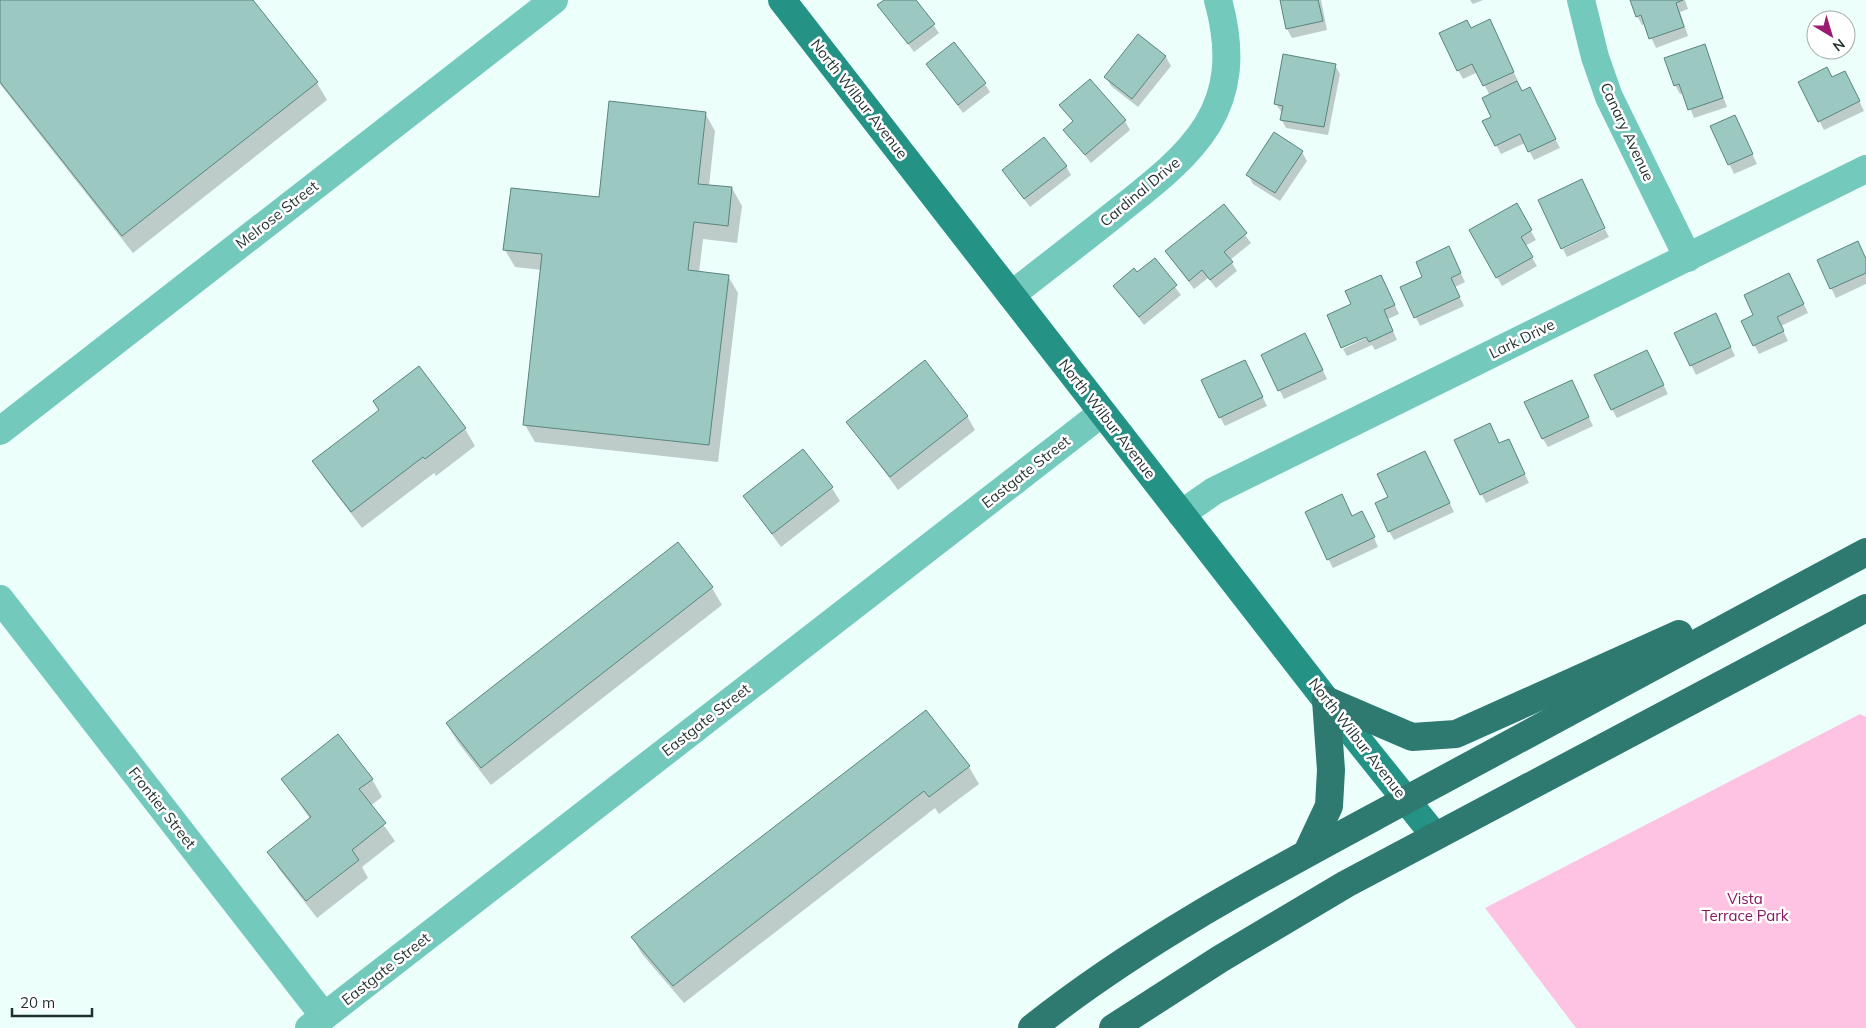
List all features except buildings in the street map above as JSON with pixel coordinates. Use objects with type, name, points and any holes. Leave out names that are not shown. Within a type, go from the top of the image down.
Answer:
[{"type":"highway","points":[[1307,853],[1329,806],[1331,770],[1326,700],[1412,737],[1456,734],[1866,551]]},
{"type":"highway","points":[[1032,1028],[1089,984],[1189,920],[1307,853],[1866,551]]},
{"type":"highway","points":[[1113,1028],[1220,959],[1346,884],[1866,608]]},
{"type":"main road","name":"North Wilbur Avenue","points":[[782,0],[1326,700],[1435,836]]},
{"type":"street","name":"Melrose Street","points":[[0,431],[554,0]]},
{"type":"street","name":"Cardinal Drive","points":[[1011,295],[1162,176],[1191,148],[1210,121],[1223,90],[1228,57],[1226,28],[1218,0]]},
{"type":"street","name":"Canary Avenue","points":[[1581,0],[1595,58],[1608,97],[1688,258]]},
{"type":"street","name":"Lark Drive","points":[[1181,514],[1214,491],[1866,169]]},
{"type":"street","name":"Eastgate Street","points":[[317,1022],[1102,413]]},
{"type":"street","name":"Frontier Street","points":[[0,599],[317,1022]]},
{"type":"green space","name":"Vista Terrace Park","points":[[1860,714],[1866,717],[1866,1028],[1576,1028],[1485,908]]}]
